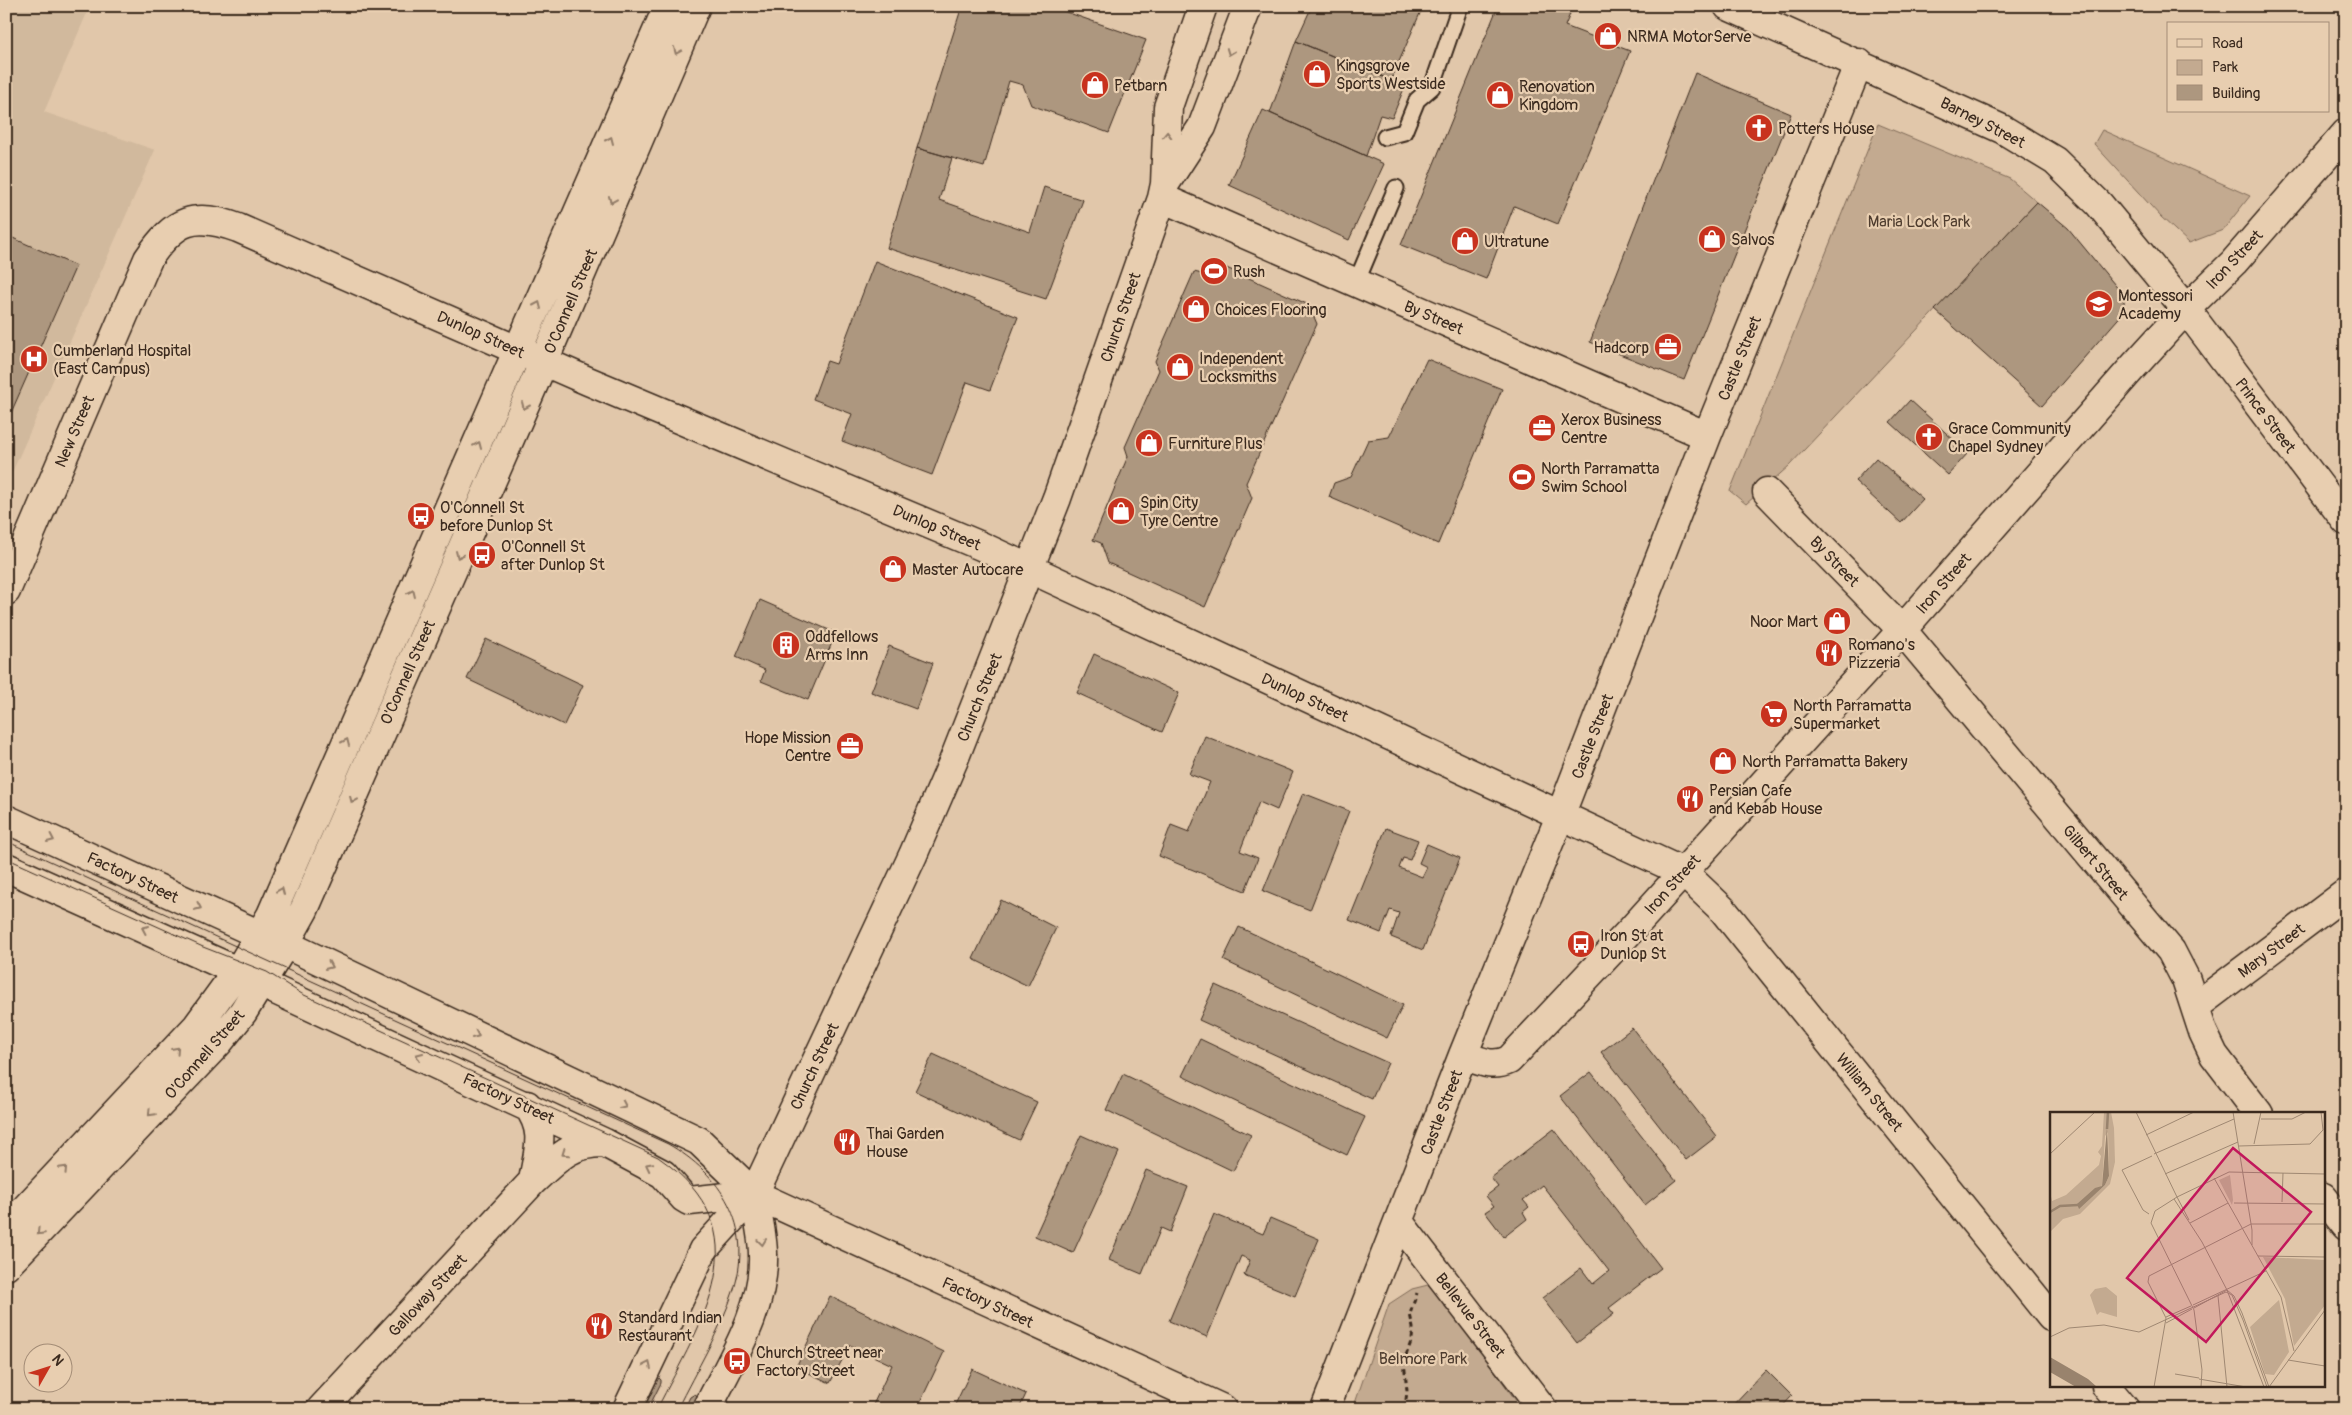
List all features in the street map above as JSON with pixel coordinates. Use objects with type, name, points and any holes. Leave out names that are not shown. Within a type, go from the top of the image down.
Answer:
[{"type":"street","name":"O'Connell Street","points":[[6,1266],[219,1042],[243,1012],[249,977],[260,934],[274,907],[668,6]]},
{"type":"street","name":"O'Connell Street","points":[[6,1229],[198,1026],[285,944],[304,910],[350,807],[696,6]]},
{"type":"street","name":"Church Street","points":[[1163,191],[1168,107],[1202,6]]},
{"type":"street","name":"Church Street","points":[[627,1409],[703,1250],[754,1194],[917,846],[957,752],[1057,498],[1163,191],[1202,127],[1248,6]]},
{"type":"street","name":"Barney Street","points":[[1728,6],[1860,63],[2002,129],[2056,161],[2099,204],[2186,308]]},
{"type":"street","name":"Castle Street","points":[[1325,1409],[1463,1055],[1560,816],[1707,436],[1860,63]]},
{"type":"street","name":"Iron Street","points":[[1463,1055],[1488,1064],[1499,1065],[1509,1060],[1684,872],[1902,630],[2186,308],[2234,262],[2346,133]]},
{"type":"street","name":"By Street","points":[[1163,191],[1356,283],[1707,436]]},
{"type":"street","name":"Dunlop Street","points":[[179,226],[196,219],[216,220],[238,228],[518,350],[1029,568],[1684,872]]},
{"type":"street","name":"New Street","points":[[6,591],[148,258],[166,235],[179,226]]},
{"type":"street","name":"Prince Street","points":[[2186,308],[2346,521]]},
{"type":"street","name":"By Street","points":[[1767,492],[1902,630]]},
{"type":"street","name":"Gilbert Street","points":[[1902,630],[2171,951],[2186,980],[2196,1006],[2202,1032],[2214,1055],[2258,1112]]},
{"type":"street","name":"Factory Street","points":[[6,819],[260,934]]},
{"type":"street","name":"Factory Street","points":[[6,866],[527,1105],[605,1143],[663,1174],[684,1198]]},
{"type":"street","name":"William Street","points":[[1684,872],[1700,885],[1724,910],[2050,1316]]},
{"type":"street","name":"Mary Street","points":[[2196,1006],[2346,893]]},
{"type":"street","name":"Factory Street","points":[[285,944],[699,1141],[754,1194],[1223,1409]]},
{"type":"street","points":[[527,1105],[538,1122],[540,1133],[533,1181]]},
{"type":"street","name":"Galloway Street","points":[[321,1409],[533,1181],[559,1158],[576,1147],[583,1144],[605,1143]]},
{"type":"street","points":[[684,1198],[694,1201],[754,1194],[764,1257],[756,1301],[745,1330],[707,1409]]},
{"type":"street","points":[[684,1198],[692,1211],[703,1250]]},
{"type":"street","points":[[2324,1198],[2346,1226]]},
{"type":"street","name":"Bellevue Street","points":[[1399,1222],[1543,1409]]},
{"type":"street","points":[[2108,1388],[2124,1409]]},
{"type":"lane","points":[[1385,137],[1404,132],[1417,100],[1432,87],[1460,6]]},
{"type":"lane","points":[[1356,283],[1396,188]]},
{"type":"path","points":[[1405,1409],[1407,1391],[1404,1361],[1412,1338],[1413,1328],[1410,1314],[1417,1292]]},
{"type":"shaded area","name":"Cumberland Hospital (East Campus)","points":[[6,6],[90,6],[44,112],[155,150],[6,486]]},
{"type":"green space","name":"Maria Lock Park","points":[[1878,124],[2010,179],[2037,202],[1789,466],[1746,504],[1730,491]]},
{"type":"green space","points":[[2102,130],[2250,196],[2223,230],[2189,243],[2161,217],[2094,144]]},
{"type":"green space","name":"Belmore Park","points":[[1432,1284],[1522,1409],[1353,1409],[1389,1304],[1412,1289]]},
{"type":"building","points":[[962,6],[1049,6],[1146,40],[1109,133],[1031,105],[1023,85],[1009,81],[984,167],[917,148]]},
{"type":"building","points":[[1312,6],[1409,6],[1421,11],[1391,80],[1296,41]]},
{"type":"building","points":[[1498,6],[1551,6],[1570,14],[1565,26],[1630,51],[1558,224],[1514,206],[1486,279],[1401,245]]},
{"type":"building","points":[[1296,41],[1405,86],[1392,118],[1380,115],[1366,156],[1270,113]]},
{"type":"building","points":[[1695,73],[1791,114],[1684,380],[1590,342]]},
{"type":"building","points":[[1263,110],[1384,164],[1349,240],[1229,185]]},
{"type":"building","points":[[917,148],[952,158],[939,200],[1030,232],[1044,187],[1083,200],[1046,299],[887,248]]},
{"type":"building","points":[[2037,202],[2068,228],[2124,296],[2124,312],[2042,406],[1935,310]]},
{"type":"building","points":[[6,235],[76,266],[6,424]]},
{"type":"building","points":[[875,261],[1018,317],[990,390],[967,382],[932,475],[842,441],[852,414],[813,399],[827,361],[836,364]]},
{"type":"building","points":[[1222,266],[1309,305],[1317,324],[1246,483],[1252,498],[1205,607],[1108,563],[1101,543],[1093,540],[1128,456],[1125,447],[1159,370],[1155,361],[1194,272],[1202,274]]},
{"type":"building","points":[[1427,359],[1502,389],[1438,544],[1329,497],[1334,483],[1351,477],[1368,440],[1389,437]]},
{"type":"building","name":"Grace Community Chapel Sydney","points":[[1910,400],[1968,453],[1948,475],[1890,422]]},
{"type":"building","points":[[1876,458],[1923,499],[1901,523],[1855,481]]},
{"type":"building","name":"Oddfellows Arms Inn","points":[[760,600],[836,633],[808,700],[761,681],[765,670],[736,657]]},
{"type":"building","points":[[486,639],[583,685],[564,725],[467,679]]},
{"type":"building","points":[[889,646],[933,663],[916,709],[871,692]]},
{"type":"building","points":[[1094,654],[1179,693],[1162,732],[1077,693]]},
{"type":"building","points":[[1205,736],[1293,772],[1277,810],[1259,802],[1240,851],[1258,858],[1245,891],[1159,856],[1171,825],[1189,832],[1210,782],[1189,774]]},
{"type":"building","points":[[1303,793],[1349,811],[1310,910],[1263,891]]},
{"type":"building","points":[[1386,828],[1418,840],[1410,860],[1403,858],[1399,868],[1422,877],[1427,867],[1419,863],[1427,844],[1460,858],[1423,950],[1391,937],[1399,913],[1390,910],[1381,933],[1349,920]]},
{"type":"building","points":[[1001,900],[1056,928],[1028,986],[973,959]]},
{"type":"building","points":[[1239,927],[1403,1005],[1387,1038],[1223,960]]},
{"type":"building","points":[[1215,985],[1388,1063],[1372,1099],[1199,1020]]},
{"type":"building","points":[[1632,1028],[1717,1136],[1686,1160],[1601,1052]]},
{"type":"building","points":[[1200,1039],[1365,1117],[1347,1155],[1182,1076]]},
{"type":"building","points":[[933,1054],[1037,1102],[1019,1140],[915,1091]]},
{"type":"building","points":[[1591,1072],[1676,1180],[1645,1205],[1560,1096]]},
{"type":"building","points":[[1123,1074],[1251,1135],[1233,1171],[1106,1110]]},
{"type":"building","points":[[1554,1129],[1661,1268],[1609,1308],[1614,1314],[1577,1343],[1542,1298],[1581,1268],[1593,1284],[1609,1271],[1542,1185],[1523,1200],[1529,1207],[1523,1212],[1527,1219],[1504,1237],[1485,1212],[1494,1206],[1486,1196],[1498,1187],[1491,1178]]},
{"type":"building","points":[[1081,1135],[1119,1152],[1073,1253],[1035,1236]]},
{"type":"building","points":[[1146,1170],[1188,1187],[1170,1232],[1161,1228],[1142,1274],[1109,1260]]},
{"type":"building","points":[[1214,1214],[1263,1234],[1270,1218],[1319,1239],[1295,1296],[1244,1275],[1250,1260],[1241,1256],[1207,1337],[1169,1321]]},
{"type":"building","points":[[830,1296],[944,1352],[917,1409],[871,1409],[892,1365],[850,1345],[830,1383],[796,1367]]},
{"type":"building","points":[[972,1369],[1026,1394],[1019,1409],[953,1409]]},
{"type":"building","points":[[1766,1370],[1792,1396],[1780,1409],[1729,1409]]},
{"type":"building","points":[[657,1376],[661,1383],[648,1409],[637,1409]]},
{"type":"building","points":[[695,1394],[699,1397],[695,1409],[684,1409],[690,1397]]},
{"type":"tram line","points":[[6,841],[668,1144],[687,1156],[717,1186],[728,1204],[736,1223],[740,1244],[739,1266],[729,1304],[708,1350],[677,1409]]},
{"type":"tram line","points":[[6,858],[203,947],[267,972],[302,994],[658,1157],[691,1186],[710,1215],[717,1246],[715,1277],[706,1309],[657,1409]]},
{"type":"place","name":"NRMA MotorServe","points":[[1608,36]]},
{"type":"place","name":"Kingsgrove Sports Westside","points":[[1317,74]]},
{"type":"place","name":"Petbarn","points":[[1095,85]]},
{"type":"place","name":"Renovation Kingdom","points":[[1500,95]]},
{"type":"place","name":"Potters House","points":[[1759,128]]},
{"type":"place","name":"Salvos","points":[[1712,239]]},
{"type":"place","name":"Ultratune","points":[[1465,241]]},
{"type":"place","name":"Rush","points":[[1214,271]]},
{"type":"place","name":"Montessori Academy","points":[[2099,304]]},
{"type":"place","name":"Choices Flooring","points":[[1196,309]]},
{"type":"place","name":"Hadcorp","points":[[1668,347]]},
{"type":"place","name":"Cumberland Hospital (East Campus)","points":[[34,359]]},
{"type":"place","name":"Independent Locksmiths","points":[[1180,367]]},
{"type":"place","name":"Xerox Business Centre","points":[[1542,428]]},
{"type":"place","name":"Grace Community Chapel Sydney","points":[[1929,437]]},
{"type":"place","name":"Furniture Plus","points":[[1149,443]]},
{"type":"place","name":"North Parramatta Swim School","points":[[1522,477]]},
{"type":"place","name":"Spin City Tyre Centre","points":[[1121,511]]},
{"type":"place","name":"O'Connell St before Dunlop St","points":[[421,516]]},
{"type":"place","name":"O'Connell St after Dunlop St","points":[[482,555]]},
{"type":"place","name":"Master Autocare","points":[[893,569]]},
{"type":"place","name":"Noor Mart","points":[[1837,621]]},
{"type":"place","name":"Oddfellows Arms Inn","points":[[786,645]]},
{"type":"place","name":"Romano's Pizzeria","points":[[1829,653]]},
{"type":"place","name":"North Parramatta Supermarket","points":[[1774,714]]},
{"type":"place","name":"Hope Mission Centre","points":[[850,746]]},
{"type":"place","name":"North Parramatta Bakery","points":[[1723,761]]},
{"type":"place","name":"Persian Cafe and Kebab House","points":[[1690,799]]},
{"type":"place","name":"Iron St at Dunlop St","points":[[1581,944]]},
{"type":"place","name":"Thai Garden House","points":[[847,1142]]},
{"type":"place","name":"Standard Indian Restaurant","points":[[599,1326]]},
{"type":"place","name":"Church Street near Factory Street","points":[[737,1361]]}]
